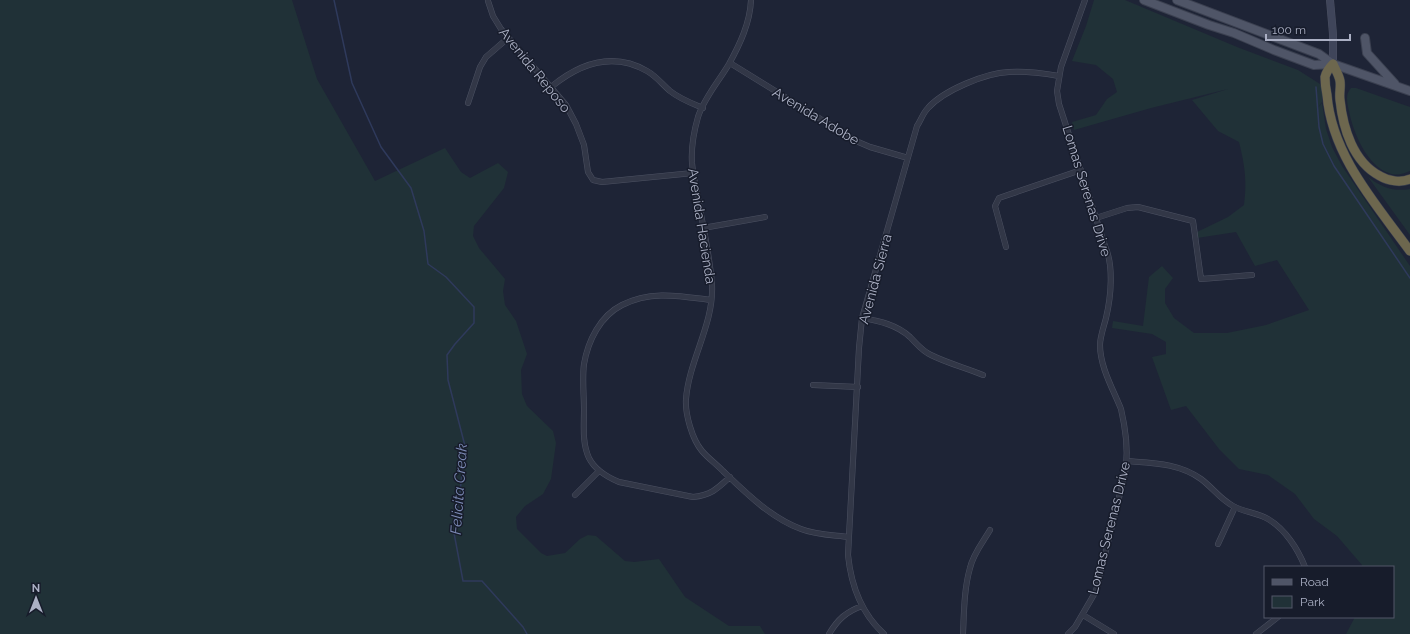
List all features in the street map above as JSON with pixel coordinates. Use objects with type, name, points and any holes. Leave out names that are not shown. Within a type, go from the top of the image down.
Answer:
[{"type":"highway","points":[[1333,64],[1340,80],[1340,98],[1346,130],[1354,149],[1364,165],[1385,179],[1395,181],[1410,179]]},
{"type":"highway","points":[[1333,64],[1325,76],[1327,100],[1332,127],[1356,175],[1410,251]]},
{"type":"main road","points":[[1144,0],[1234,33],[1314,65],[1333,64]]},
{"type":"main road","points":[[1177,0],[1319,54],[1333,64],[1410,91]]},
{"type":"main road","points":[[1330,0],[1333,34],[1333,64]]},
{"type":"main road","points":[[1365,38],[1367,53],[1397,86]]},
{"type":"street","name":"Avenida Hacienda","points":[[751,0],[748,20],[741,41],[730,63],[710,93],[698,116],[693,148],[693,173],[711,271],[712,290],[709,315],[688,385],[686,400],[688,421],[702,451],[774,516],[812,533],[849,537]]},
{"type":"street","name":"Lomas Serenas Drive","points":[[1068,634],[1083,615],[1096,591],[1127,461],[1127,442],[1121,410],[1116,401],[1104,367],[1100,344],[1110,304],[1111,279],[1108,253],[1059,104],[1057,91],[1060,67],[1085,0]]},
{"type":"street","name":"Avenida Reposo","points":[[488,1],[493,16],[508,38],[566,105],[576,124],[584,145],[588,172],[593,180],[602,182],[693,173]]},
{"type":"street","points":[[468,103],[480,67],[486,57],[508,38]]},
{"type":"street","points":[[551,87],[559,80],[585,65],[610,61],[628,63],[646,70],[657,77],[679,98],[703,108]]},
{"type":"street","name":"Avenida Adobe","points":[[730,63],[856,141],[870,147],[908,158]]},
{"type":"street","name":"Avenida Sierra","points":[[884,634],[862,606],[850,573],[848,556],[862,318],[918,126],[928,108],[947,93],[976,80],[1007,72],[1031,72],[1059,76]]},
{"type":"street","points":[[1006,248],[995,206],[999,198],[1081,170]]},
{"type":"street","points":[[1096,218],[1128,208],[1138,207],[1193,221],[1201,279],[1252,275]]},
{"type":"street","points":[[703,228],[765,217]]},
{"type":"street","points":[[711,300],[669,295],[652,295],[634,299],[620,306],[605,318],[588,344],[584,365],[585,446],[590,459],[599,471],[609,478],[619,482],[693,496],[703,496],[716,490],[730,477]]},
{"type":"street","points":[[862,318],[879,321],[893,326],[909,336],[918,347],[931,355],[983,375]]},
{"type":"street","points":[[813,385],[858,388]]},
{"type":"street","points":[[1127,461],[1170,465],[1192,473],[1202,480],[1220,498],[1235,507],[1268,519],[1282,531],[1301,556],[1305,566]]},
{"type":"street","points":[[575,495],[599,471]]},
{"type":"street","points":[[1218,544],[1235,507]]},
{"type":"street","points":[[963,634],[966,587],[970,568],[974,557],[990,530]]},
{"type":"street","points":[[829,634],[837,621],[851,610],[862,606]]},
{"type":"street","points":[[1083,615],[1114,634]]},
{"type":"street","points":[[1260,633],[1277,618]]},
{"type":"green space","points":[[0,0],[292,0],[317,79],[375,181],[445,148],[461,172],[470,178],[498,163],[508,172],[504,188],[474,226],[473,236],[479,248],[505,279],[503,291],[505,305],[516,321],[527,354],[521,370],[522,394],[527,406],[553,431],[556,443],[551,479],[543,494],[525,506],[516,517],[517,529],[541,553],[547,556],[565,553],[580,539],[588,535],[596,536],[625,561],[634,562],[659,559],[685,597],[729,626],[760,626],[765,634],[0,634]]},
{"type":"green space","points":[[1094,0],[1125,0],[1237,47],[1298,70],[1320,84],[1322,89],[1322,102],[1316,110],[1322,103],[1326,129],[1332,147],[1342,166],[1410,266],[1410,634],[1346,634],[1354,618],[1394,618],[1394,566],[1362,566],[1337,536],[1314,519],[1295,494],[1268,475],[1239,469],[1219,449],[1186,406],[1171,410],[1152,357],[1166,354],[1166,342],[1152,334],[1112,328],[1113,321],[1143,326],[1149,277],[1162,266],[1173,278],[1165,289],[1165,303],[1174,318],[1194,333],[1227,333],[1266,325],[1309,310],[1277,260],[1255,266],[1236,232],[1197,238],[1197,232],[1228,217],[1244,205],[1245,174],[1239,142],[1218,131],[1192,100],[1228,89],[1151,108],[1074,130],[1072,122],[1096,115],[1107,99],[1117,92],[1113,79],[1096,65],[1072,61],[1086,26]]},
{"type":"green space","points":[[1351,88],[1356,88],[1410,107],[1410,171],[1400,174],[1389,173],[1381,169],[1368,156],[1362,147],[1351,119],[1347,99]]},
{"type":"green space","points":[[1368,177],[1378,184],[1388,188],[1398,190],[1410,189],[1410,235]]},
{"type":"waterway","name":"Felicita Creak","points":[[334,0],[352,83],[381,147],[411,188],[424,231],[428,264],[446,277],[474,307],[474,323],[447,355],[448,380],[465,446],[454,533],[463,581],[482,581],[523,627],[527,634]]},
{"type":"waterway","points":[[1316,87],[1319,127],[1323,144],[1334,166],[1410,278]]}]
